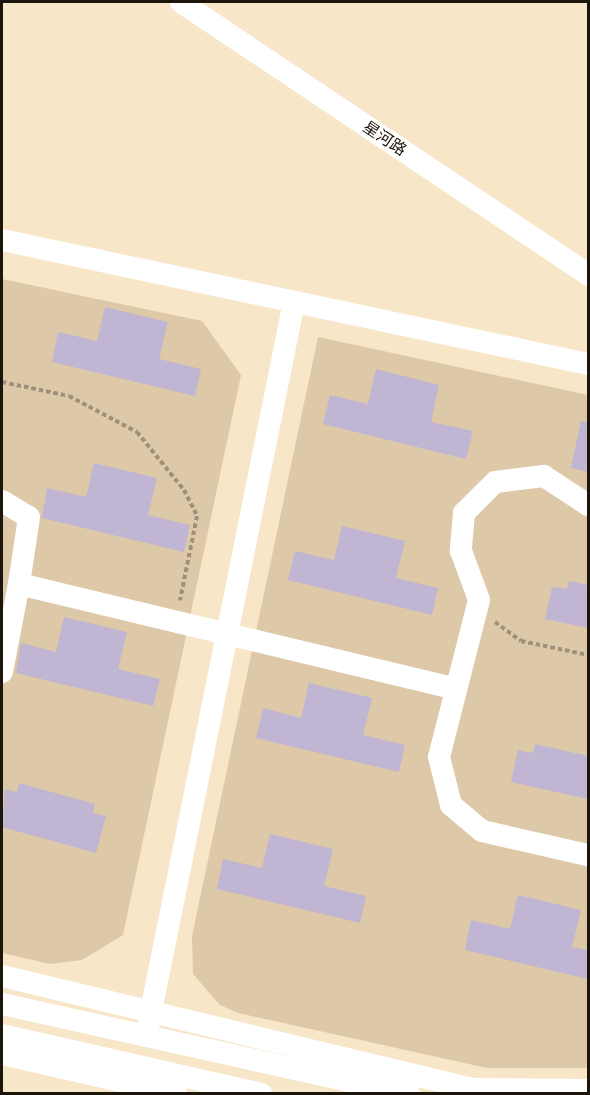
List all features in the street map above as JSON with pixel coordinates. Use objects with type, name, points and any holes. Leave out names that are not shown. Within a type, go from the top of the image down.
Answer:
[{"type":"street","name":"星河路","points":[[181,2],[588,274]]},
{"type":"street","points":[[2,240],[588,364]]},
{"type":"street","points":[[146,1036],[294,302]]},
{"type":"street","points":[[588,505],[543,476],[495,482],[464,513],[460,551],[478,596],[439,757],[451,805],[482,831],[588,855]]},
{"type":"street","points":[[2,501],[28,517],[19,584],[2,672]]},
{"type":"street","points":[[19,584],[456,689]]},
{"type":"street","points":[[2,976],[473,1089],[588,1090]]},
{"type":"street","points":[[2,1004],[409,1094]]},
{"type":"street","points":[[2,1035],[255,1093]]},
{"type":"street","points":[[2,1054],[176,1094]]},
{"type":"path","points":[[2,382],[69,396],[137,432],[184,490],[197,516],[176,622]]},
{"type":"path","points":[[478,596],[487,616],[521,641],[588,655]]},
{"type":"shaded area","points":[[2,279],[202,321],[241,375],[123,935],[82,960],[50,964],[2,953]]},
{"type":"shaded area","points":[[318,337],[588,395],[588,1068],[487,1068],[238,1013],[220,1005],[193,974],[192,936]]},
{"type":"building","points":[[105,307],[168,322],[159,359],[201,369],[195,396],[52,362],[58,332],[97,341]]},
{"type":"building","points":[[376,369],[439,385],[431,422],[473,431],[466,459],[323,424],[330,395],[368,404]]},
{"type":"building","points":[[581,421],[588,422],[588,472],[571,468]]},
{"type":"building","points":[[94,463],[157,478],[148,515],[190,525],[184,552],[42,518],[47,488],[86,497]]},
{"type":"building","points":[[342,526],[405,541],[396,578],[438,588],[432,615],[288,580],[295,551],[334,560]]},
{"type":"building","points":[[569,581],[588,585],[588,628],[545,619],[552,587],[567,589]]},
{"type":"building","points":[[64,617],[127,632],[118,669],[160,679],[153,706],[16,673],[21,643],[56,652]]},
{"type":"building","points":[[309,683],[372,698],[363,735],[405,745],[399,772],[256,738],[263,708],[301,718]]},
{"type":"building","points":[[535,744],[588,756],[588,799],[511,782],[518,750],[533,753]]},
{"type":"building","points":[[19,783],[95,804],[93,813],[106,816],[96,853],[2,827],[5,789],[17,792]]},
{"type":"building","points":[[270,834],[333,849],[324,886],[366,896],[360,923],[217,889],[223,859],[262,868]]},
{"type":"building","points":[[518,895],[581,910],[572,947],[588,950],[588,979],[465,950],[471,920],[510,929]]}]
